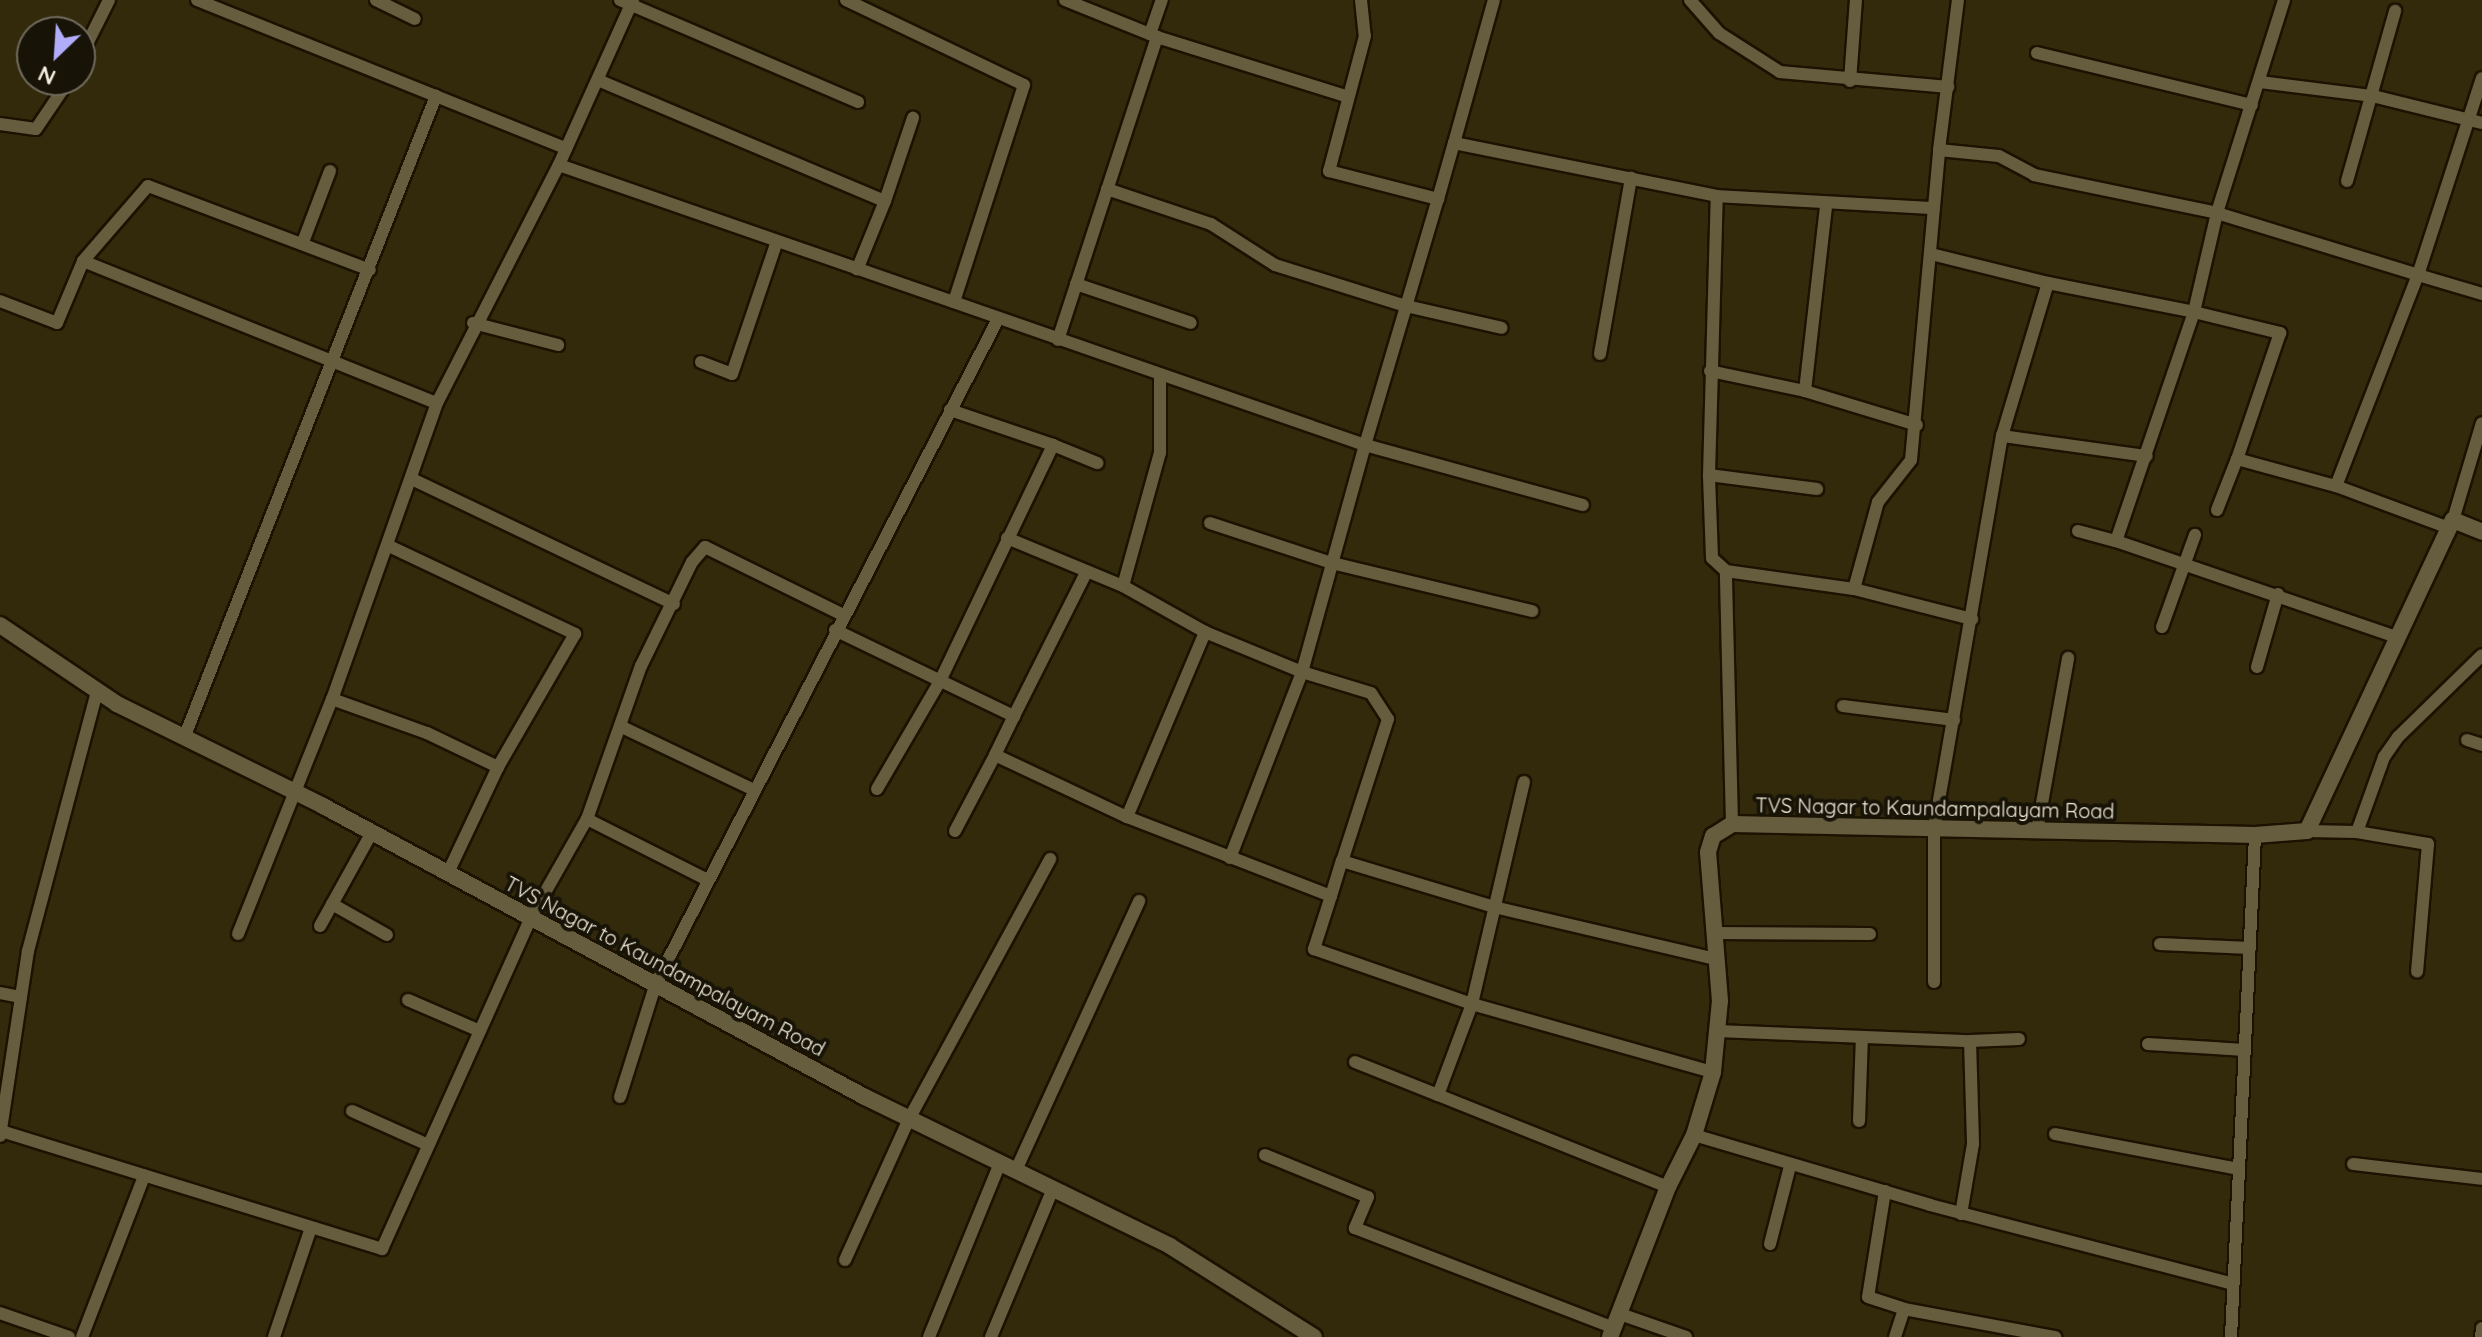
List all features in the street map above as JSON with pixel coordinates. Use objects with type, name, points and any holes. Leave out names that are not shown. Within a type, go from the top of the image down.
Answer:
[{"type":"street","points":[[96,26],[109,0]]},
{"type":"street","points":[[197,0],[566,148]]},
{"type":"street","points":[[376,0],[415,19]]},
{"type":"street","points":[[846,0],[1024,85],[954,302]]},
{"type":"street","points":[[1065,0],[1153,35],[1348,97]]},
{"type":"street","points":[[1058,340],[1107,189],[1162,0]]},
{"type":"street","points":[[1361,0],[1365,36],[1329,171],[1438,199]]},
{"type":"street","points":[[1230,858],[1302,672],[1494,0]]},
{"type":"street","points":[[1690,0],[1719,33],[1780,72],[1850,81],[1948,87]]},
{"type":"street","points":[[1850,81],[1856,0]]},
{"type":"street","points":[[1854,589],[1878,502],[1911,460],[1917,425],[1939,150],[1958,0]]},
{"type":"street","points":[[2116,541],[2194,312],[2217,213],[2284,0]]},
{"type":"street","points":[[238,934],[291,790],[332,699],[414,480],[437,403],[473,323],[559,165],[598,80],[628,2],[858,102]]},
{"type":"street","points":[[2347,181],[2395,11]]},
{"type":"street","points":[[2037,53],[2252,105]]},
{"type":"street","points":[[2336,486],[2476,121],[2482,78]]},
{"type":"street","points":[[598,80],[885,201]]},
{"type":"street","points":[[2260,82],[2373,96],[2476,121]]},
{"type":"street","points":[[0,124],[36,129],[58,96]]},
{"type":"street","points":[[184,738],[335,361],[436,96]]},
{"type":"street","points":[[857,270],[885,201],[913,118]]},
{"type":"street","points":[[1454,143],[1717,196],[1826,206],[1934,208]]},
{"type":"street","points":[[1939,150],[1999,156],[2034,175],[2217,213],[2482,294]]},
{"type":"street","points":[[559,165],[1365,445],[1583,505]]},
{"type":"street","points":[[303,242],[330,171]]},
{"type":"street","points":[[1600,354],[1631,178]]},
{"type":"street","points":[[0,301],[57,323],[83,261],[148,186],[303,242],[370,270]]},
{"type":"street","points":[[1107,189],[1211,224],[1275,265],[1406,306],[1502,328]]},
{"type":"street","points":[[1717,196],[1710,371],[1712,558],[1726,571],[1854,589],[1972,619]]},
{"type":"street","points":[[1805,391],[1826,206]]},
{"type":"street","points":[[701,362],[732,374],[777,241]]},
{"type":"street","points":[[1931,254],[2048,283],[2194,312],[2280,333],[2217,510]]},
{"type":"street","points":[[83,261],[437,403]]},
{"type":"street","points":[[1934,982],[1934,829],[2002,436],[2048,283]]},
{"type":"street","points":[[1076,284],[1191,323]]},
{"type":"street","points":[[620,1097],[656,983],[835,630],[998,319]]},
{"type":"street","points":[[473,323],[558,345]]},
{"type":"street","points":[[1710,371],[1805,391],[1917,425]]},
{"type":"street","points":[[1123,586],[1160,453],[1160,375]]},
{"type":"street","points":[[950,410],[1097,463]]},
{"type":"street","points":[[2417,972],[2428,844],[2357,832],[2307,831],[2451,524],[2482,423]]},
{"type":"street","points":[[2002,436],[2147,456]]},
{"type":"street","points":[[877,789],[940,681],[1053,445]]},
{"type":"street","points":[[2237,459],[2482,532]]},
{"type":"street","points":[[1709,475],[1817,489]]},
{"type":"street","points":[[414,480],[674,604]]},
{"type":"street","points":[[1210,523],[1332,563],[1532,611]]},
{"type":"street","points":[[2078,531],[2186,561],[2399,638]]},
{"type":"street","points":[[2162,627],[2195,535]]},
{"type":"street","points":[[1007,538],[1123,586],[1205,632],[1302,672],[1371,693],[1388,719],[1314,949],[1472,1004],[1713,1072]]},
{"type":"street","points":[[389,546],[575,634],[498,767],[448,873]]},
{"type":"street","points":[[97,691],[28,951],[0,1134],[382,1249],[531,917],[587,819],[641,666],[705,547],[843,615]]},
{"type":"street","points":[[955,831],[1087,571]]},
{"type":"street","points":[[1726,571],[1732,824]]},
{"type":"street","points":[[2257,667],[2278,594]]},
{"type":"street","name":"TVS Nagar to Kaundampalayam Road","points":[[0,625],[97,691],[372,832],[909,1119],[1170,1246],[1295,1333],[1314,1337]]},
{"type":"street","points":[[835,630],[1014,716]]},
{"type":"street","points":[[1127,817],[1205,632]]},
{"type":"street","points":[[2357,832],[2384,757],[2398,737],[2482,655]]},
{"type":"street","points":[[2037,831],[2068,658]]},
{"type":"street","points":[[332,699],[427,733],[498,767]]},
{"type":"street","points":[[1843,706],[1954,720]]},
{"type":"street","points":[[622,727],[754,790]]},
{"type":"street","points":[[2467,740],[2482,745]]},
{"type":"street","points":[[995,755],[1127,817],[1331,896]]},
{"type":"street","points":[[1438,1095],[1472,1004],[1524,782]]},
{"type":"street","points":[[587,819],[708,880]]},
{"type":"street","name":"TVS Nagar to Kaundampalayam Road","points":[[1614,1326],[1668,1187],[1694,1135],[1713,1072],[1717,1031],[1716,959],[1708,852],[1713,836],[1732,824],[2255,835],[2307,831]]},
{"type":"street","points":[[320,926],[372,832]]},
{"type":"street","points":[[2231,1337],[2255,835]]},
{"type":"street","points":[[845,1260],[909,1119],[1050,859]]},
{"type":"street","points":[[1342,861],[1494,907],[1716,959]]},
{"type":"street","points":[[929,1337],[1008,1167],[1139,901]]},
{"type":"street","points":[[332,904],[387,935]]},
{"type":"street","points":[[1714,933],[1870,934]]},
{"type":"street","points":[[2160,944],[2250,948]]},
{"type":"street","points":[[0,993],[21,997]]},
{"type":"street","points":[[408,1000],[480,1031]]},
{"type":"street","points":[[1717,1031],[1970,1041],[2019,1039]]},
{"type":"street","points":[[1859,1121],[1862,1037]]},
{"type":"street","points":[[1961,1214],[1973,1144],[1970,1041]]},
{"type":"street","points":[[2148,1044],[2245,1050]]},
{"type":"street","points":[[1355,1062],[1668,1187]]},
{"type":"street","points":[[352,1111],[428,1145]]},
{"type":"street","points":[[2055,1134],[2239,1169]]},
{"type":"street","points":[[1694,1135],[1790,1166],[1961,1214],[2233,1284]]},
{"type":"street","points":[[1265,1155],[1368,1197],[1355,1228],[1614,1326],[1686,1337]]},
{"type":"street","points":[[2353,1164],[2482,1179]]},
{"type":"street","points":[[1770,1244],[1790,1166]]},
{"type":"street","points":[[82,1337],[144,1176]]},
{"type":"street","points":[[991,1337],[1053,1189]]},
{"type":"street","points":[[1885,1191],[1868,1297],[1904,1309],[2055,1337]]},
{"type":"street","points":[[274,1337],[311,1228]]},
{"type":"street","points":[[1895,1337],[1904,1309]]},
{"type":"street","points":[[0,1313],[69,1337]]},
{"type":"street","points":[[2481,1337],[2482,1328]]}]
